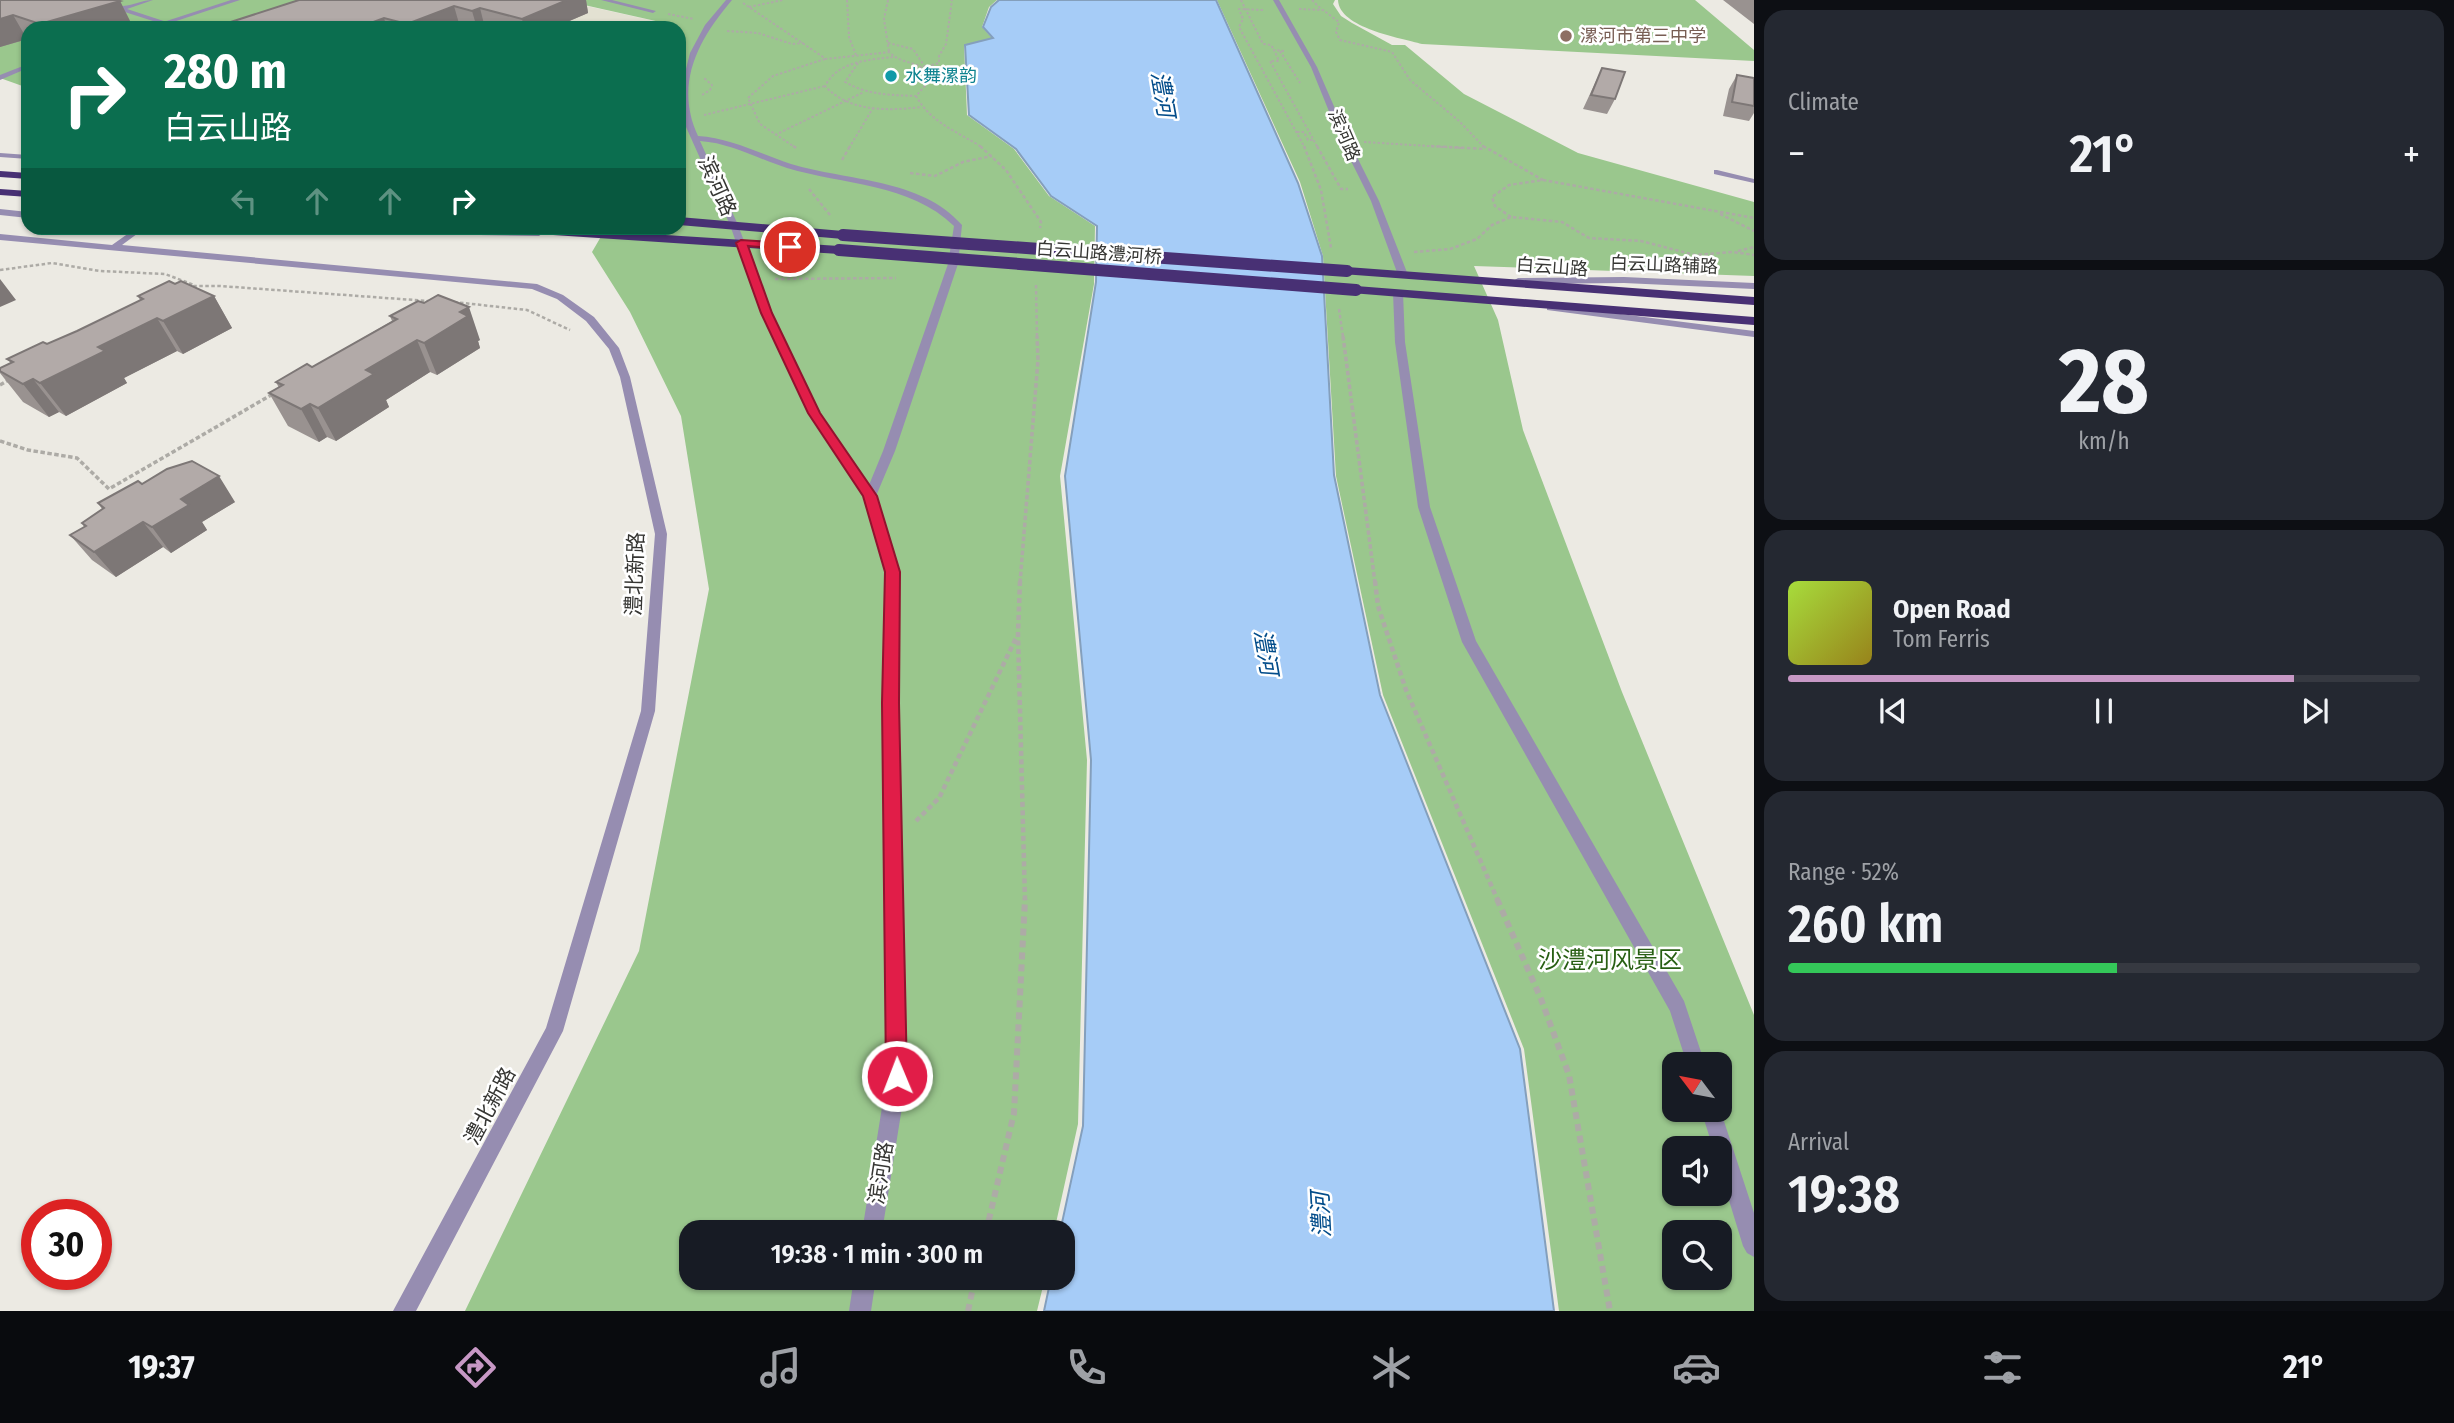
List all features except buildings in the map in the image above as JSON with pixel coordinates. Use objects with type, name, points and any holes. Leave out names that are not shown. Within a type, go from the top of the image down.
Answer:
[{"type":"highway","points":[[0,174],[21,176]]},
{"type":"highway","points":[[0,192],[21,194]]},
{"type":"highway","points":[[686,222],[734,225]]},
{"type":"highway","name":"白云山路澧河桥","points":[[734,225],[1347,271]]},
{"type":"highway","points":[[624,235],[741,243]]},
{"type":"highway","name":"白云山路澧河桥","points":[[741,243],[1356,290]]},
{"type":"highway","name":"白云山路","points":[[1347,271],[1754,301]]},
{"type":"highway","name":"白云山路","points":[[1356,290],[1754,321]]},
{"type":"street","points":[[120,9],[150,0]]},
{"type":"street","points":[[165,21],[225,0]]},
{"type":"street","points":[[165,21],[237,0]]},
{"type":"street","points":[[604,0],[653,11]]},
{"type":"street","name":"滨河路","points":[[686,84],[692,53],[707,26],[729,0]]},
{"type":"street","points":[[97,1],[159,21]]},
{"type":"street","name":"滨河路","points":[[1279,6],[1306,51],[1370,191],[1403,275]]},
{"type":"street","points":[[0,72],[21,66]]},
{"type":"street","points":[[0,78],[21,68]]},
{"type":"street","name":"滨河路","points":[[686,118],[734,225],[766,313],[814,413],[870,496],[893,572],[891,703],[897,1076],[874,1220]]},
{"type":"street","points":[[694,138],[718,138],[793,167],[879,185],[941,209],[958,225],[953,264],[889,451],[870,496]]},
{"type":"street","points":[[0,155],[21,156]]},
{"type":"street","points":[[1717,172],[1754,181]]},
{"type":"street","points":[[0,212],[21,214]]},
{"type":"street","points":[[115,246],[131,235]]},
{"type":"street","name":"澧北新路","points":[[0,237],[534,285],[560,297],[590,319],[614,348],[625,377],[661,534],[648,711],[554,1031],[404,1311]]},
{"type":"street","name":"白云山路辅路","points":[[1488,281],[1624,280],[1754,286]]},
{"type":"street","points":[[1398,293],[1400,342],[1424,507],[1469,642],[1678,1007],[1692,1052]]},
{"type":"street","points":[[1511,302],[1754,334]]},
{"type":"street","points":[[1715,1122],[1754,1246]]},
{"type":"street","points":[[860,1311],[863,1290]]},
{"type":"path","points":[[738,0],[826,59]]},
{"type":"path","points":[[748,7],[783,0]]},
{"type":"path","points":[[848,0],[849,37],[856,55]]},
{"type":"path","points":[[888,0],[884,19],[889,52],[894,57],[925,67],[939,63],[939,56],[946,44],[952,0]]},
{"type":"path","points":[[1241,0],[1264,44],[1271,45],[1279,61],[1270,61],[1341,189],[1370,191]]},
{"type":"path","points":[[1312,0],[1339,22],[1336,32],[1340,40],[1392,52],[1410,80],[1460,121],[1486,149],[1543,180]]},
{"type":"path","points":[[1323,10],[1279,6],[1239,9],[1242,19],[1239,27],[1310,157],[1321,190],[1332,256]]},
{"type":"path","points":[[653,11],[707,26],[758,33],[786,43],[803,43]]},
{"type":"path","points":[[888,43],[913,50],[932,78],[916,96]]},
{"type":"path","points":[[1274,51],[1306,51]]},
{"type":"path","points":[[799,149],[753,119],[748,98],[767,79],[783,70],[826,59],[889,52]]},
{"type":"path","points":[[825,86],[837,69],[894,57]]},
{"type":"path","points":[[858,63],[845,82],[864,92],[916,96]]},
{"type":"path","points":[[686,118],[713,114],[825,86]]},
{"type":"path","points":[[825,86],[830,93],[845,101],[873,108],[897,110],[922,107]]},
{"type":"path","points":[[774,135],[864,92]]},
{"type":"path","points":[[916,96],[929,118],[993,155],[1041,222],[1039,233]]},
{"type":"path","points":[[850,165],[840,164],[873,108]]},
{"type":"path","points":[[1297,132],[1304,132],[1308,140],[1315,140]]},
{"type":"path","points":[[1345,141],[1486,149]]},
{"type":"path","points":[[908,173],[935,176],[963,162],[993,155]]},
{"type":"path","points":[[1511,217],[1495,205],[1492,197],[1500,188],[1520,181],[1543,180],[1754,218]]},
{"type":"path","points":[[1714,211],[1754,231]]},
{"type":"path","points":[[1394,251],[1427,253],[1450,249],[1477,239],[1492,225],[1511,217],[1562,222],[1589,238],[1641,242],[1695,255],[1754,255]]},
{"type":"path","points":[[1731,253],[1754,247]]},
{"type":"path","points":[[0,270],[52,263],[100,271],[165,274],[194,286],[428,300],[419,307]]},
{"type":"path","points":[[755,279],[901,278]]},
{"type":"path","points":[[989,1220],[1014,1113],[1025,912],[1018,634],[1020,575],[1038,360],[1036,278]]},
{"type":"path","points":[[183,291],[194,286]]},
{"type":"path","points":[[453,302],[527,310],[614,348]]},
{"type":"path","points":[[1338,305],[1378,606],[1406,690],[1541,999],[1569,1075],[1610,1311]]},
{"type":"path","points":[[0,384],[23,372]]},
{"type":"path","points":[[109,489],[250,405],[284,388]]},
{"type":"path","points":[[0,441],[28,450],[76,458],[120,497]]},
{"type":"path","points":[[893,844],[939,797],[1018,634]]},
{"type":"path","points":[[968,1311],[972,1290]]},
{"type":"shaded area","points":[[362,0],[559,0],[654,21],[302,21]]},
{"type":"green space","points":[[0,0],[362,0],[301,21],[21,21],[21,86],[0,78]]},
{"type":"green space","points":[[562,0],[997,0],[989,7],[982,27],[992,38],[964,45],[967,115],[1014,149],[1049,196],[1095,226],[1094,284],[1060,476],[1087,760],[1078,1124],[1057,1220],[679,1220],[679,1290],[1042,1290],[1037,1311],[465,1311],[639,951],[709,589],[681,416],[630,312],[592,252],[602,235],[686,235],[686,21],[656,21]]},
{"type":"green space","name":"沙澧河风景区","points":[[1217,0],[1335,0],[1333,4],[1341,16],[1392,45],[1405,45],[1464,94],[1578,153],[1754,202],[1754,276],[1474,266],[1498,320],[1523,430],[1622,692],[1754,1015],[1754,1311],[1559,1311],[1524,1049],[1383,695],[1336,476],[1323,256],[1300,182]]},
{"type":"green space","name":"漯河市第三中学","points":[[1338,0],[1695,0],[1754,50],[1754,61],[1422,44],[1359,25],[1341,10]]},
{"type":"water","name":"澧河","points":[[999,0],[1216,0],[1298,183],[1322,256],[1334,475],[1380,695],[1520,1049],[1554,1311],[1044,1311],[1048,1290],[1075,1290],[1075,1220],[1063,1220],[1083,1126],[1091,760],[1065,476],[1096,282],[1097,226],[1051,196],[1016,149],[969,115],[965,45],[993,38],[983,27],[991,7]]},
{"type":"place","name":"漯河市第三中学","points":[[1566,36]]},
{"type":"place","name":"水舞漯韵","points":[[891,76]]},
{"type":"route","points":[[790,247],[741,243],[766,313],[814,413],[870,496],[893,572],[891,703],[897,1076]]}]
